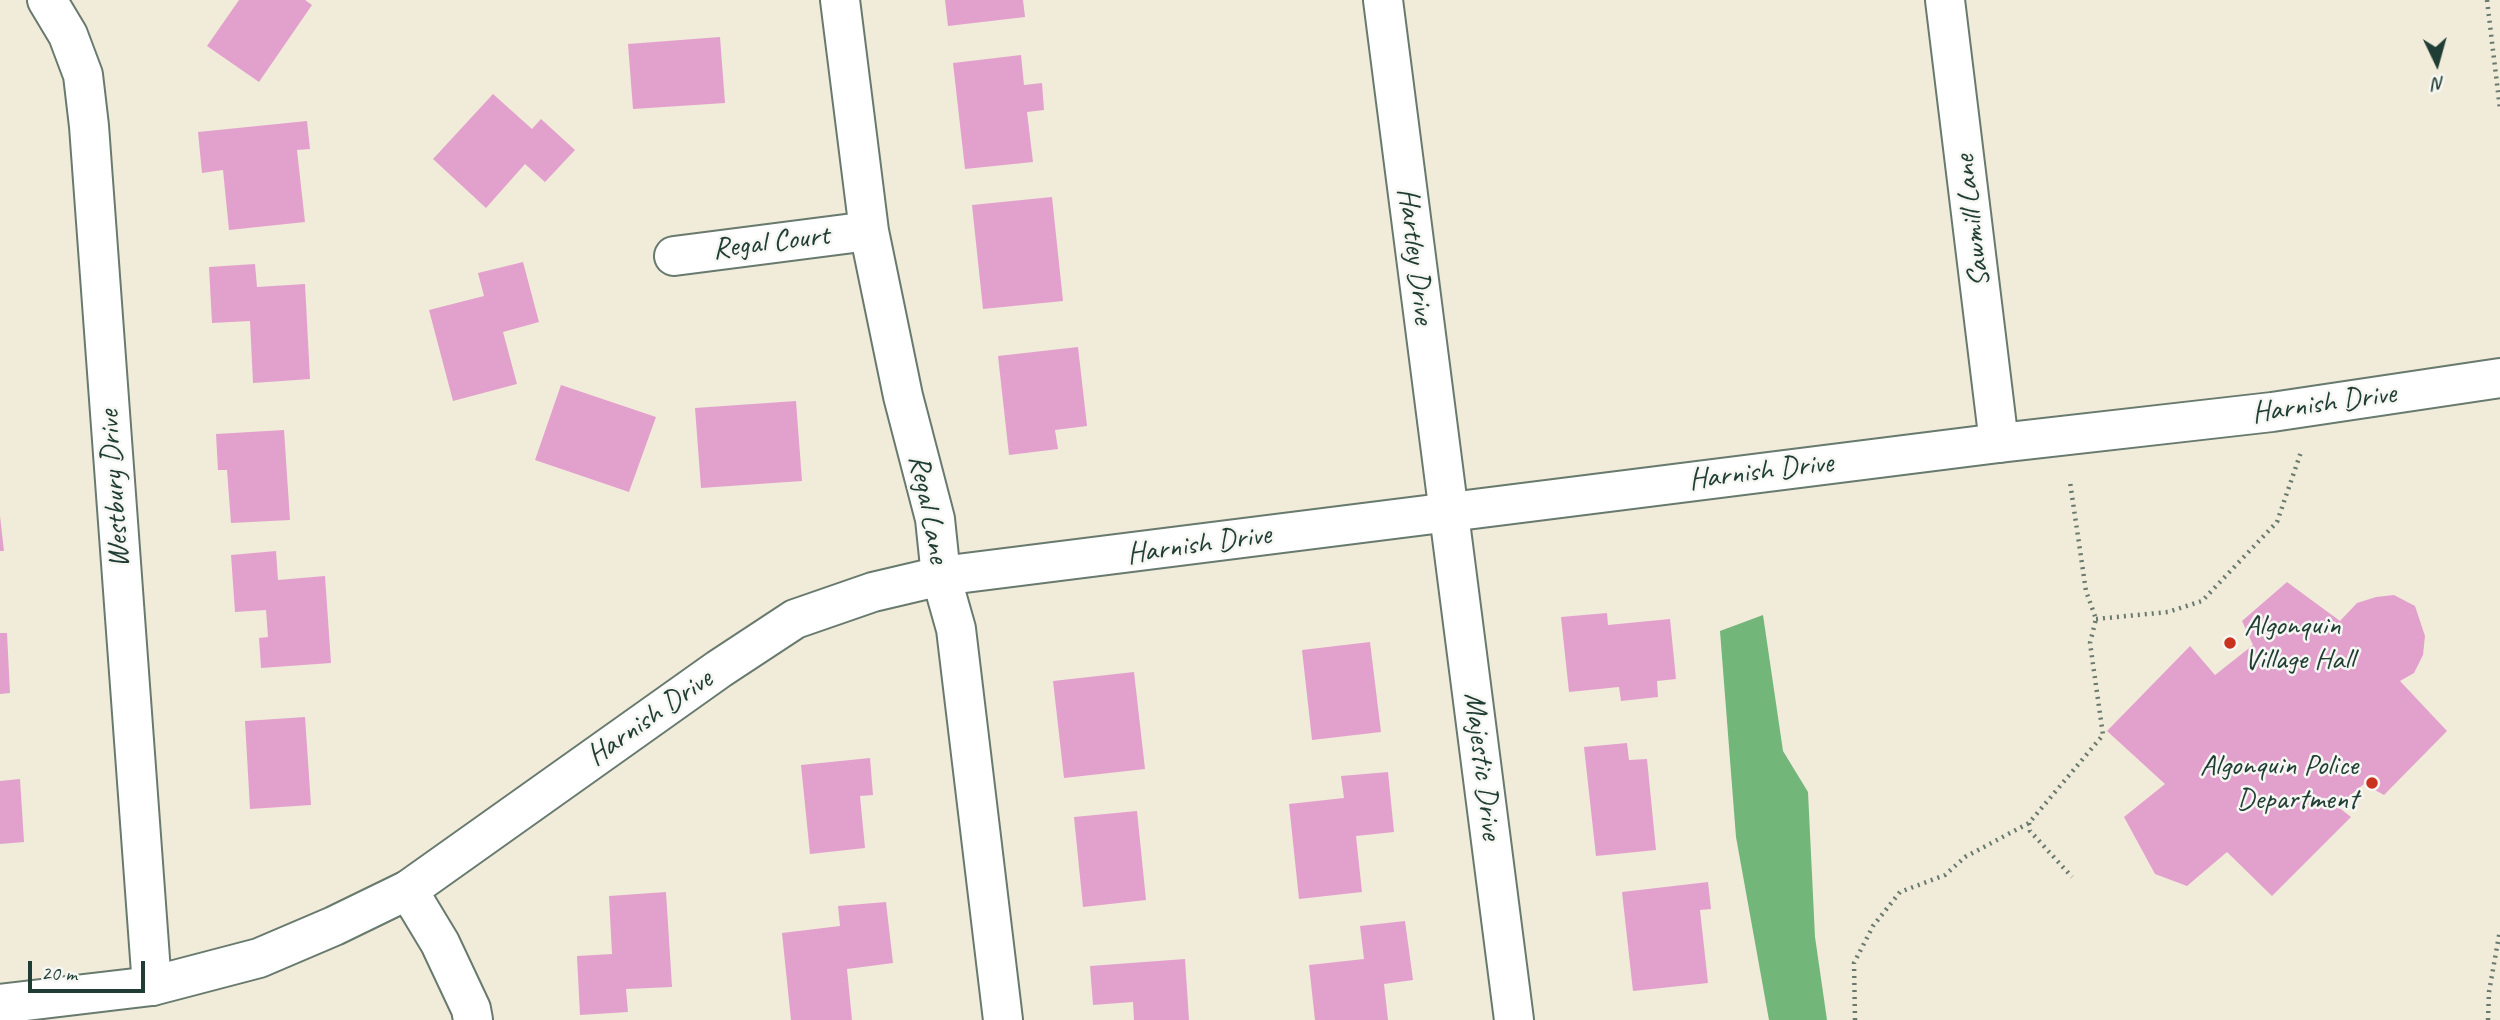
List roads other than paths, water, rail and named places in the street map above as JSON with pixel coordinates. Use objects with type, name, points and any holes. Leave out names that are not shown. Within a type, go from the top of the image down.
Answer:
[{"type":"street","name":"Regal Lane","points":[[840,0],[869,231],[903,396],[935,519],[941,576],[956,629],[1003,1020]]},
{"type":"street","name":"Hartley Drive","points":[[1383,0],[1447,511]]},
{"type":"street","name":"Sawmill Lane","points":[[1945,0],[1999,443]]},
{"type":"street","name":"Westbury Drive","points":[[51,1],[68,35],[83,75],[89,126],[152,986]]},
{"type":"street","name":"Regal Court","points":[[674,256],[869,231]]},
{"type":"street","name":"Harnish Drive","points":[[0,1004],[152,986],[258,958],[334,926],[408,890],[719,669],[794,619],[873,592],[941,576],[1147,553],[1447,511],[2272,412],[2500,378]]},
{"type":"street","name":"Majestic Drive","points":[[1447,511],[1514,1020]]},
{"type":"street","points":[[408,890],[440,943],[471,1009],[473,1020]]},
{"type":"place","name":"Algonquin Village Hall","points":[[2230,643]]},
{"type":"place","name":"Algonquin Police Department","points":[[2372,783]]}]
